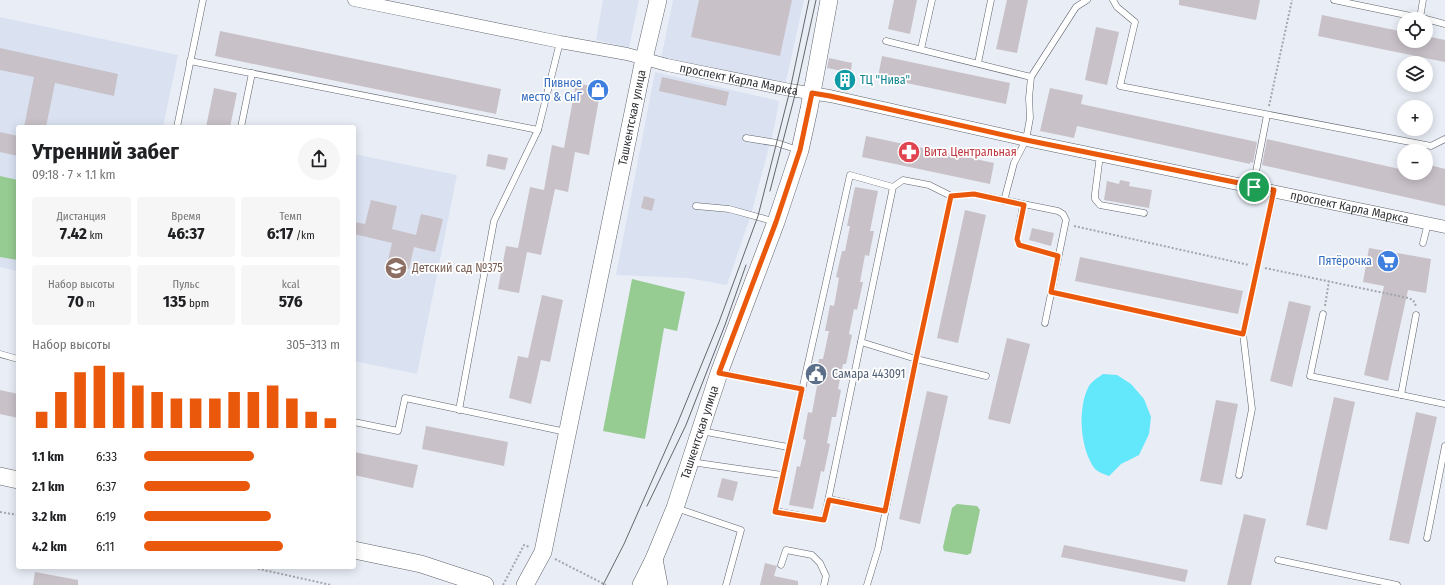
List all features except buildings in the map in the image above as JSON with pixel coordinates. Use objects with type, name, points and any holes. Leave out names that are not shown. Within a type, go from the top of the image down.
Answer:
[{"type":"main road","name":"Ташкентская улица","points":[[524,585],[543,552],[644,59],[658,0]]},
{"type":"main road","name":"Ташкентская улица","points":[[640,585],[654,559],[675,508],[689,461],[719,373],[776,222],[800,150],[829,0]]},
{"type":"main road","points":[[0,476],[16,480]]},
{"type":"main road","points":[[356,550],[421,564],[485,585]]},
{"type":"main road","points":[[654,559],[659,585]]},
{"type":"street","name":"проспект Карла Маркса","points":[[354,0],[626,54],[790,90],[830,96],[1026,140],[1274,190],[1445,227]]},
{"type":"lane","points":[[176,125],[203,0]]},
{"type":"lane","points":[[921,49],[932,0]]},
{"type":"lane","points":[[978,63],[991,0]]},
{"type":"lane","points":[[1004,201],[1014,163],[1026,140],[1030,118],[1032,77],[1076,7],[1087,0]]},
{"type":"lane","points":[[1113,0],[1117,7],[1135,22],[1120,86],[1431,146],[1445,139]]},
{"type":"lane","points":[[1334,0],[1359,3],[1397,12]]},
{"type":"lane","points":[[1423,0],[1424,12]]},
{"type":"lane","points":[[1433,21],[1445,24]]},
{"type":"lane","points":[[886,41],[1032,77]]},
{"type":"lane","points":[[459,410],[494,221],[538,130],[560,42]]},
{"type":"lane","points":[[190,61],[538,130]]},
{"type":"lane","points":[[241,125],[252,73]]},
{"type":"lane","points":[[1254,187],[1267,115]]},
{"type":"lane","points":[[746,138],[777,143],[800,150]]},
{"type":"lane","points":[[1100,155],[1095,194],[1097,202],[1100,205],[1144,213]]},
{"type":"lane","points":[[893,187],[850,175],[788,447],[775,512],[824,520],[893,187],[903,180],[929,186],[951,196],[974,194],[1058,211],[1063,214],[1066,220],[1045,323]]},
{"type":"lane","points":[[1239,475],[1252,409],[1243,334],[1274,190]]},
{"type":"lane","points":[[867,585],[878,549],[916,359],[951,196]]},
{"type":"lane","points":[[1024,205],[1017,243],[1019,245],[1058,256]]},
{"type":"lane","points":[[696,206],[729,209],[776,222]]},
{"type":"lane","points":[[1423,243],[1428,223]]},
{"type":"lane","points":[[1051,292],[1243,334]]},
{"type":"lane","points":[[1323,314],[1310,376],[1445,404]]},
{"type":"lane","points":[[1401,395],[1416,315]]},
{"type":"lane","points":[[861,342],[916,359],[986,376]]},
{"type":"lane","points":[[0,354],[16,358]]},
{"type":"lane","points":[[719,373],[802,389]]},
{"type":"lane","points":[[356,422],[398,431],[405,398],[568,433]]},
{"type":"lane","points":[[700,431],[788,447]]},
{"type":"lane","points":[[1427,538],[1445,446]]},
{"type":"lane","points":[[689,461],[782,475]]},
{"type":"lane","points":[[829,500],[885,511]]},
{"type":"lane","points":[[675,508],[741,530],[726,585]]},
{"type":"lane","points":[[781,565],[786,550],[812,555],[820,563],[826,576],[824,585]]},
{"type":"lane","points":[[1278,560],[1397,585]]},
{"type":"path","points":[[1267,115],[1292,0]]},
{"type":"path","points":[[1065,224],[1258,267],[1408,298],[1413,300],[1416,305],[1416,315]]},
{"type":"path","points":[[1323,314],[1329,281]]},
{"type":"path","points":[[0,512],[16,516]]},
{"type":"path","points":[[259,569],[331,585]]},
{"type":"shaded area","points":[[603,0],[639,0],[629,48],[596,40]]},
{"type":"shaded area","points":[[673,0],[804,0],[785,86],[661,58]]},
{"type":"shaded area","points":[[0,17],[178,55],[163,125],[16,125],[16,271],[0,267]]},
{"type":"shaded area","points":[[655,72],[779,101],[775,124],[751,215],[727,285],[687,278],[616,275]]},
{"type":"shaded area","name":"Детский сад №375","points":[[356,154],[457,175],[417,374],[356,361]]},
{"type":"green space","points":[[0,176],[16,180],[16,260],[0,257]]},
{"type":"green space","points":[[632,279],[685,292],[677,331],[664,328],[645,439],[603,431]]},
{"type":"green space","points":[[957,504],[977,506],[980,510],[971,553],[967,555],[944,551],[943,547],[952,508]]},
{"type":"water","points":[[1103,374],[1117,375],[1131,384],[1144,399],[1151,417],[1149,434],[1139,455],[1121,464],[1109,476],[1096,470],[1090,461],[1083,440],[1082,428],[1085,395],[1090,384]]},
{"type":"tram line","points":[[603,585],[624,544],[678,422],[719,322],[758,216],[790,90],[809,0]]},
{"type":"tram line","points":[[770,191],[796,91],[816,0]]},
{"type":"tram line","points":[[647,506],[686,425],[725,325],[746,265]]},
{"type":"place","name":"ТЦ \"Нива\"","points":[[845,80]]},
{"type":"place","name":"Пивное место & СнГ","points":[[598,90]]},
{"type":"place","name":"Вита Центральная","points":[[909,152]]},
{"type":"place","name":"Пятёрочка","points":[[1388,261]]},
{"type":"place","name":"Детский сад №375","points":[[396,268]]},
{"type":"place","name":"Самара 443091","points":[[816,374]]},
{"type":"route","points":[[812,93],[1026,140],[1254,187],[1274,190],[1243,334],[1051,292],[1058,256],[1019,245],[1017,243],[1024,205],[974,194],[951,196],[885,511],[829,500],[824,520],[775,512],[802,389],[719,373],[776,222],[800,150],[812,93]]}]
